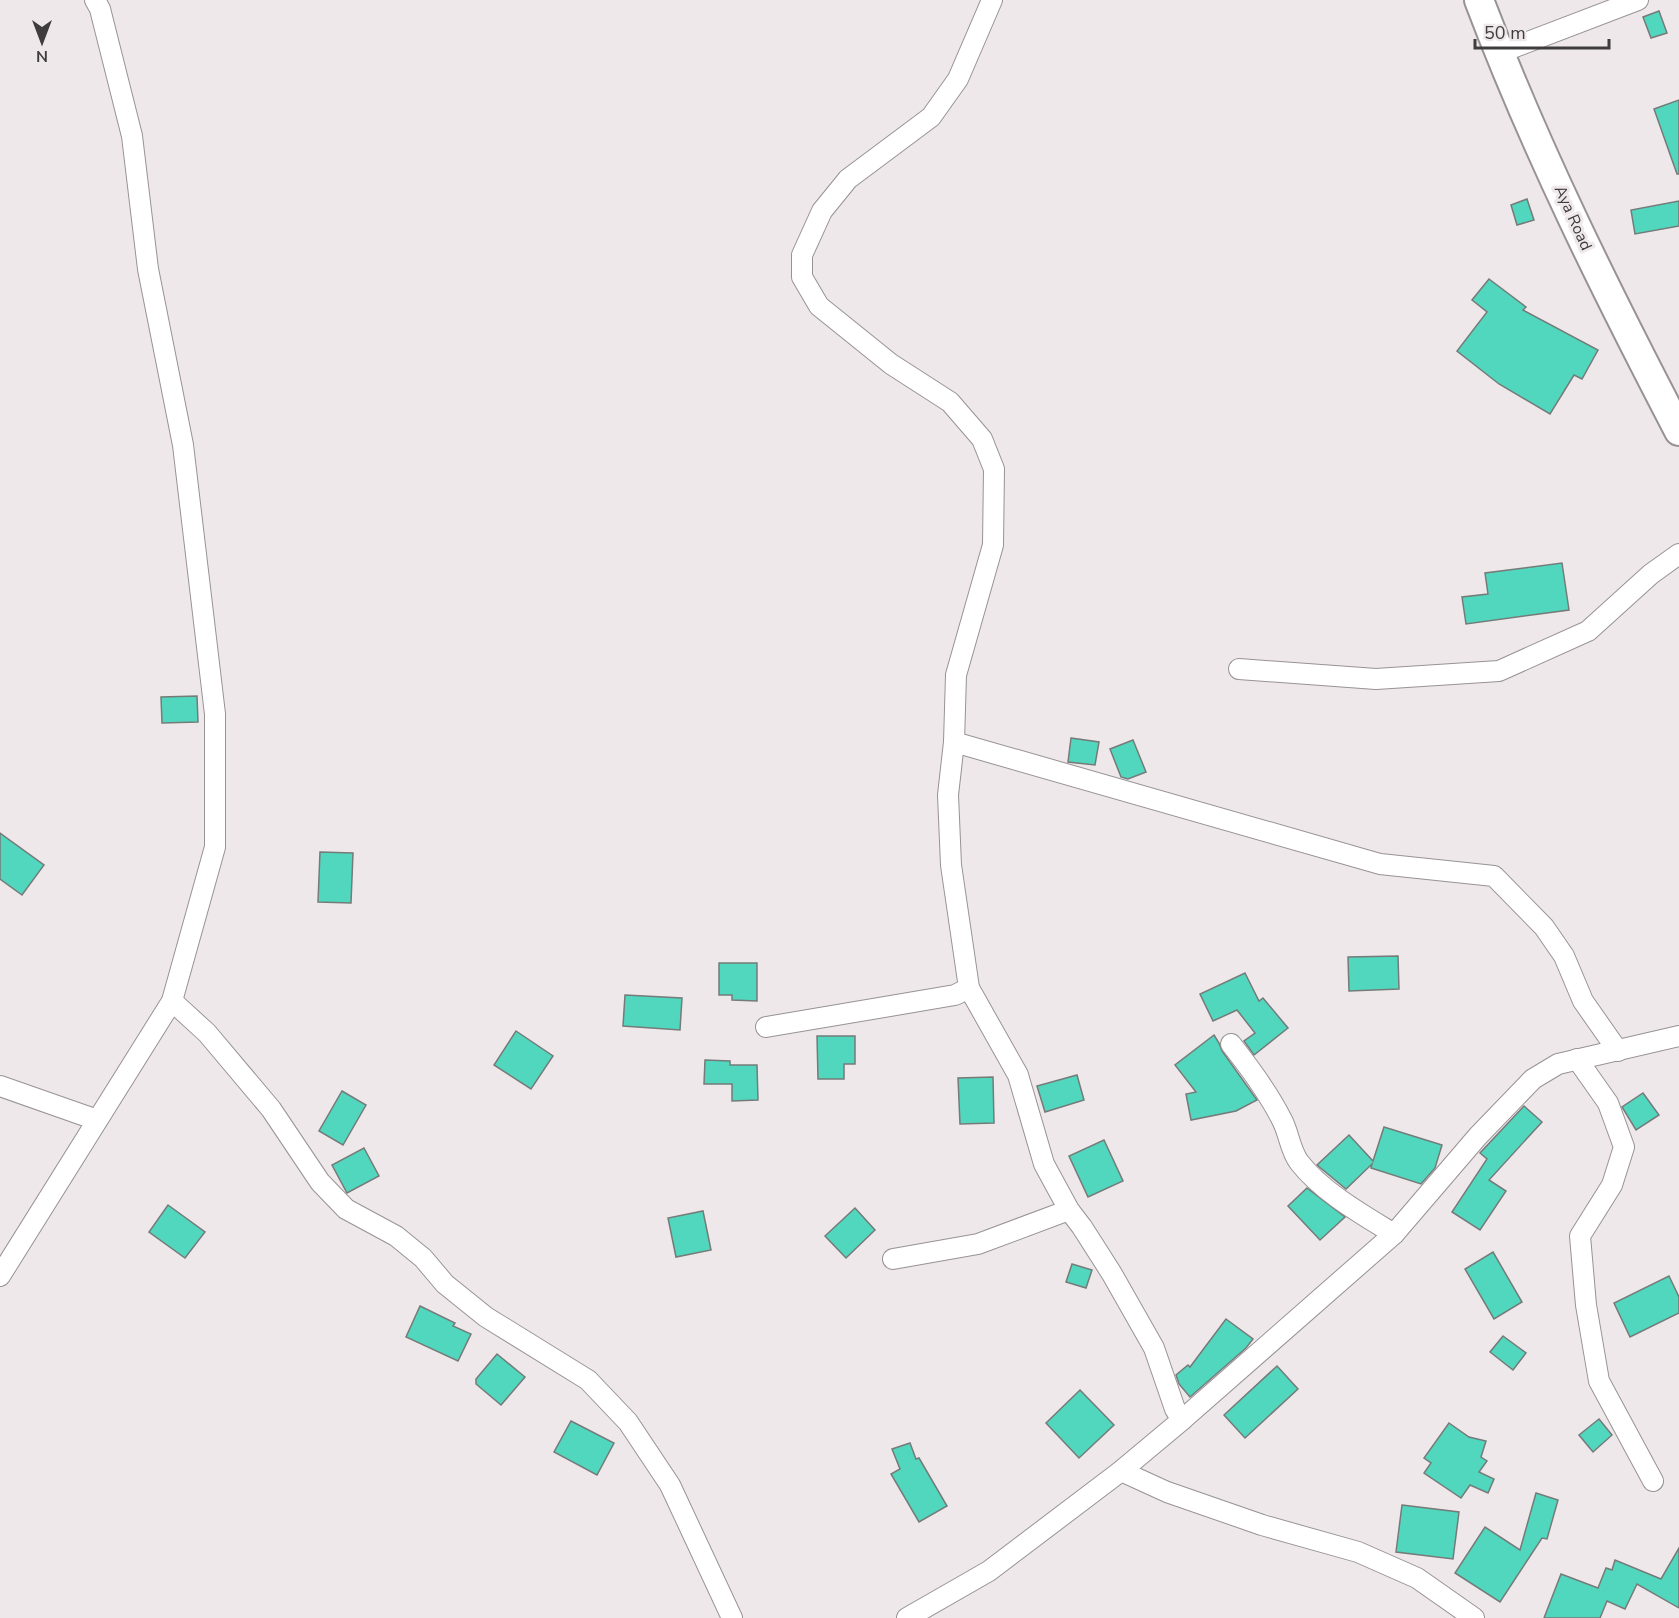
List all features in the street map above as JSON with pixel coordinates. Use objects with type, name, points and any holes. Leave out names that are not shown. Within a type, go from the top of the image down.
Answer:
[{"type":"street","points":[[0,1275],[172,1001],[215,847],[215,714],[183,445],[148,269],[132,136],[100,9],[95,0]]},
{"type":"street","points":[[992,0],[958,79],[931,117],[848,179],[822,211],[802,255],[802,277],[819,306],[891,364],[950,402],[982,439],[994,469],[993,545],[956,675],[954,742],[948,795],[951,865],[969,988],[1018,1075],[1044,1164],[1069,1210],[1112,1274],[1154,1348],[1175,1409],[1182,1420]]},
{"type":"street","name":"Aya Road","points":[[1479,0],[1499,53],[1606,292],[1679,431]]},
{"type":"street","points":[[1499,53],[1638,0]]},
{"type":"street","points":[[1239,669],[1376,680],[1499,671],[1588,631],[1651,574],[1679,554]]},
{"type":"street","points":[[954,742],[1380,864],[1494,876],[1544,927],[1564,956],[1583,1001],[1618,1051]]},
{"type":"street","points":[[766,1027],[955,995],[969,988]]},
{"type":"street","points":[[172,1001],[207,1033],[271,1109],[320,1182],[346,1209],[396,1236],[423,1258],[445,1284],[486,1317],[588,1380],[628,1422],[670,1485],[732,1618]]},
{"type":"street","points":[[907,1618],[988,1571],[1121,1471],[1182,1420],[1394,1234],[1478,1136],[1533,1079],[1558,1064],[1679,1036]]},
{"type":"street","points":[[1230,1044],[1263,1085],[1284,1123],[1297,1161],[1313,1178],[1394,1234]]},
{"type":"street","points":[[1576,1059],[1608,1103],[1624,1147],[1612,1185],[1580,1236],[1586,1305],[1599,1381],[1653,1481]]},
{"type":"street","points":[[0,1086],[97,1120]]},
{"type":"street","points":[[893,1258],[978,1244],[1069,1210]]},
{"type":"street","points":[[1121,1471],[1167,1492],[1262,1525],[1358,1552],[1417,1578],[1474,1618]]},
{"type":"building","points":[[1659,11],[1667,33],[1651,38],[1643,17]]},
{"type":"building","points":[[1679,100],[1679,174],[1677,174],[1654,109]]},
{"type":"building","points":[[1527,199],[1534,220],[1517,225],[1511,205]]},
{"type":"building","points":[[1679,201],[1679,226],[1635,234],[1631,210]]},
{"type":"building","points":[[1489,279],[1526,307],[1523,310],[1598,350],[1582,379],[1574,375],[1550,414],[1499,384],[1457,351],[1487,312],[1472,300]]},
{"type":"building","points":[[1562,563],[1569,610],[1466,624],[1462,597],[1488,594],[1485,573]]},
{"type":"building","points":[[197,696],[198,722],[162,723],[161,697]]},
{"type":"building","points":[[1071,738],[1099,742],[1095,765],[1068,762]]},
{"type":"building","points":[[1133,740],[1146,772],[1128,779],[1121,777],[1110,749]]},
{"type":"building","points":[[0,833],[44,865],[22,895],[0,879]]},
{"type":"building","points":[[320,852],[353,853],[351,903],[318,902]]},
{"type":"building","points":[[1398,956],[1399,989],[1349,991],[1348,957]]},
{"type":"building","points":[[719,963],[757,963],[757,1001],[732,1000],[732,995],[719,995]]},
{"type":"building","points":[[1245,973],[1259,1001],[1263,998],[1288,1028],[1254,1055],[1244,1041],[1255,1033],[1237,1010],[1213,1021],[1200,994]]},
{"type":"building","points":[[625,995],[682,998],[680,1030],[623,1026]]},
{"type":"building","points":[[516,1031],[553,1056],[531,1089],[494,1065]]},
{"type":"building","points":[[1214,1035],[1222,1051],[1257,1100],[1236,1111],[1191,1120],[1186,1094],[1196,1092],[1175,1065]]},
{"type":"building","points":[[817,1036],[855,1036],[855,1064],[844,1064],[844,1079],[818,1079]]},
{"type":"building","points":[[705,1060],[730,1061],[730,1065],[757,1065],[758,1100],[732,1101],[732,1084],[704,1084]]},
{"type":"building","points":[[1077,1075],[1084,1100],[1045,1112],[1037,1086]]},
{"type":"building","points":[[993,1077],[994,1123],[960,1124],[958,1078]]},
{"type":"building","points":[[342,1091],[366,1105],[343,1145],[319,1131]]},
{"type":"building","points":[[1643,1093],[1659,1115],[1636,1130],[1622,1107]]},
{"type":"building","points":[[1524,1106],[1542,1122],[1489,1180],[1506,1191],[1480,1230],[1452,1212],[1487,1159],[1480,1153]]},
{"type":"building","points":[[1384,1127],[1442,1145],[1435,1168],[1421,1184],[1371,1168],[1372,1164],[1346,1189],[1317,1165],[1349,1135],[1373,1161]]},
{"type":"building","points":[[1104,1140],[1123,1181],[1088,1197],[1069,1156]]},
{"type":"building","points":[[364,1148],[379,1176],[347,1193],[332,1165]]},
{"type":"building","points":[[1307,1188],[1345,1217],[1320,1240],[1288,1206]]},
{"type":"building","points":[[168,1205],[205,1232],[185,1258],[149,1232]]},
{"type":"building","points":[[855,1208],[875,1230],[846,1258],[825,1236]]},
{"type":"building","points":[[703,1211],[711,1250],[676,1257],[668,1218]]},
{"type":"building","points":[[1493,1252],[1522,1302],[1494,1319],[1465,1269]]},
{"type":"building","points":[[1072,1264],[1092,1270],[1086,1288],[1066,1282]]},
{"type":"building","points":[[1669,1276],[1679,1297],[1679,1313],[1630,1337],[1614,1303]]},
{"type":"building","points":[[420,1306],[455,1323],[453,1326],[471,1334],[458,1361],[406,1337]]},
{"type":"building","points":[[1226,1319],[1253,1339],[1246,1348],[1190,1397],[1179,1384],[1176,1375],[1188,1365],[1190,1367]]},
{"type":"building","points":[[1503,1336],[1526,1353],[1513,1370],[1490,1352]]},
{"type":"building","points":[[497,1354],[525,1377],[501,1405],[476,1384],[476,1379]]},
{"type":"building","points":[[1277,1366],[1298,1389],[1245,1438],[1224,1415]]},
{"type":"building","points":[[1080,1390],[1114,1425],[1079,1458],[1046,1423]]},
{"type":"building","points":[[1599,1419],[1612,1435],[1593,1452],[1579,1435]]},
{"type":"building","points":[[571,1421],[614,1443],[597,1475],[554,1452]]},
{"type":"building","points":[[1449,1423],[1469,1437],[1486,1441],[1481,1457],[1487,1461],[1479,1472],[1494,1479],[1488,1493],[1470,1485],[1461,1498],[1424,1473],[1431,1463],[1424,1458]]},
{"type":"building","points":[[910,1443],[916,1459],[919,1458],[947,1506],[919,1522],[891,1474],[900,1469],[892,1449]]},
{"type":"building","points":[[1536,1493],[1558,1500],[1547,1539],[1542,1538],[1500,1602],[1455,1573],[1485,1527],[1520,1550]]},
{"type":"building","points":[[1402,1505],[1459,1512],[1453,1559],[1396,1552]]},
{"type":"building","points":[[1679,1548],[1679,1608],[1637,1584],[1625,1609],[1607,1601],[1600,1618],[1544,1618],[1561,1574],[1598,1588],[1606,1568],[1612,1570],[1615,1560],[1661,1579]]}]
